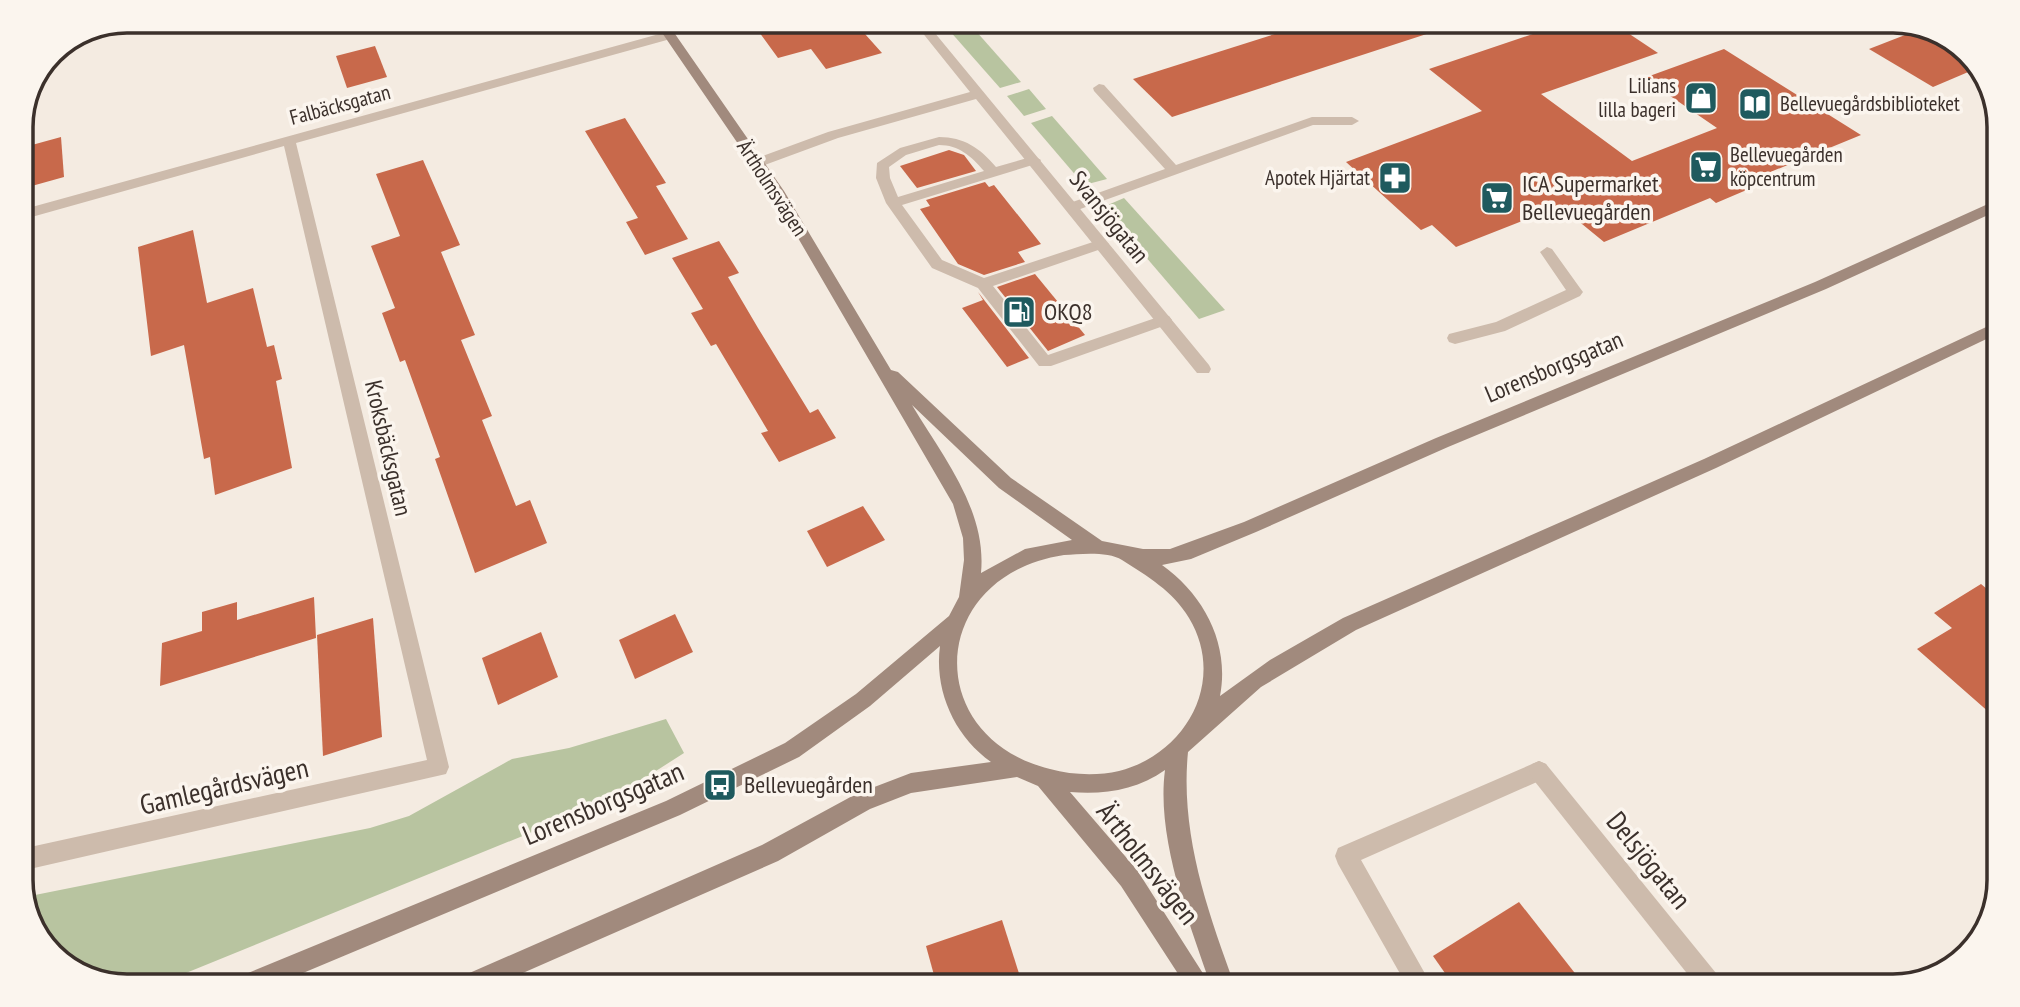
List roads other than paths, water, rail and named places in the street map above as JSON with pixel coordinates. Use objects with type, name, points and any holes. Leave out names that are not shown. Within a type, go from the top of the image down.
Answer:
[{"type":"main road","name":"Ärtholmsvägen","points":[[668,33],[779,194],[961,502],[973,535],[975,560],[968,597]]},
{"type":"main road","name":"Lorensborgsgatan","points":[[1124,555],[1170,557],[1252,527],[1500,418],[1826,282],[1987,209]]},
{"type":"main road","name":"Lorensborgsgatan","points":[[1185,743],[1209,701],[1214,664],[1206,628],[1186,597],[1158,572],[1124,555],[1098,548],[1060,548],[1025,556],[993,573],[968,597],[954,622],[947,653],[950,686],[962,718],[985,746],[1016,768],[1045,779],[1081,784],[1117,781],[1150,770],[1185,743],[1239,692],[1283,660],[1349,624],[1640,496],[1987,332]]},
{"type":"main road","name":"Ärtholmsvägen","points":[[875,360],[1004,483],[1098,548]]},
{"type":"main road","name":"Lorensborgsgatan","points":[[273,974],[673,807],[792,750],[863,700],[954,622]]},
{"type":"main road","name":"Ärtholmsvägen","points":[[1185,743],[1174,786],[1184,854],[1219,974]]},
{"type":"main road","name":"Lorensborgsgatan","points":[[493,974],[770,853],[863,801],[911,783],[1016,768]]},
{"type":"main road","name":"Ärtholmsvägen","points":[[1045,779],[1121,867],[1191,974]]},
{"type":"street","name":"Svansjögatan","points":[[929,33],[1203,369]]},
{"type":"street","name":"Falbäcksgatan","points":[[33,212],[670,36]]},
{"type":"street","points":[[1099,88],[1174,171]]},
{"type":"street","points":[[757,163],[833,135],[979,94]]},
{"type":"street","points":[[1072,207],[1312,121],[1352,121]]},
{"type":"street","points":[[993,173],[979,154],[966,145],[947,139],[931,141],[892,155],[882,166],[883,178],[894,203],[937,264],[983,284],[1045,362],[1164,320]]},
{"type":"street","name":"Kroksbäcksgatan","points":[[289,141],[439,767]]},
{"type":"street","points":[[894,203],[1034,160]]},
{"type":"street","points":[[983,284],[1102,244]]},
{"type":"street","points":[[1455,338],[1500,327],[1575,292],[1548,252]]},
{"type":"street","name":"Gamlegårdsvägen","points":[[33,857],[439,767]]},
{"type":"street","name":"Delsjögatan","points":[[1413,974],[1346,856],[1539,771],[1702,974]]},
{"type":"place","name":"Lilians lilla bageri","points":[[1701,98]]},
{"type":"place","name":"Bellevuegårdsbiblioteket","points":[[1755,104]]},
{"type":"place","name":"Bellevuegården köpcentrum","points":[[1706,167]]},
{"type":"place","name":"Apotek Hjärtat","points":[[1395,178]]},
{"type":"place","name":"ICA Supermarket Bellevuegården","points":[[1497,198]]},
{"type":"place","name":"OKQ8","points":[[1019,312]]},
{"type":"place","name":"Bellevuegården","points":[[720,785]]}]
